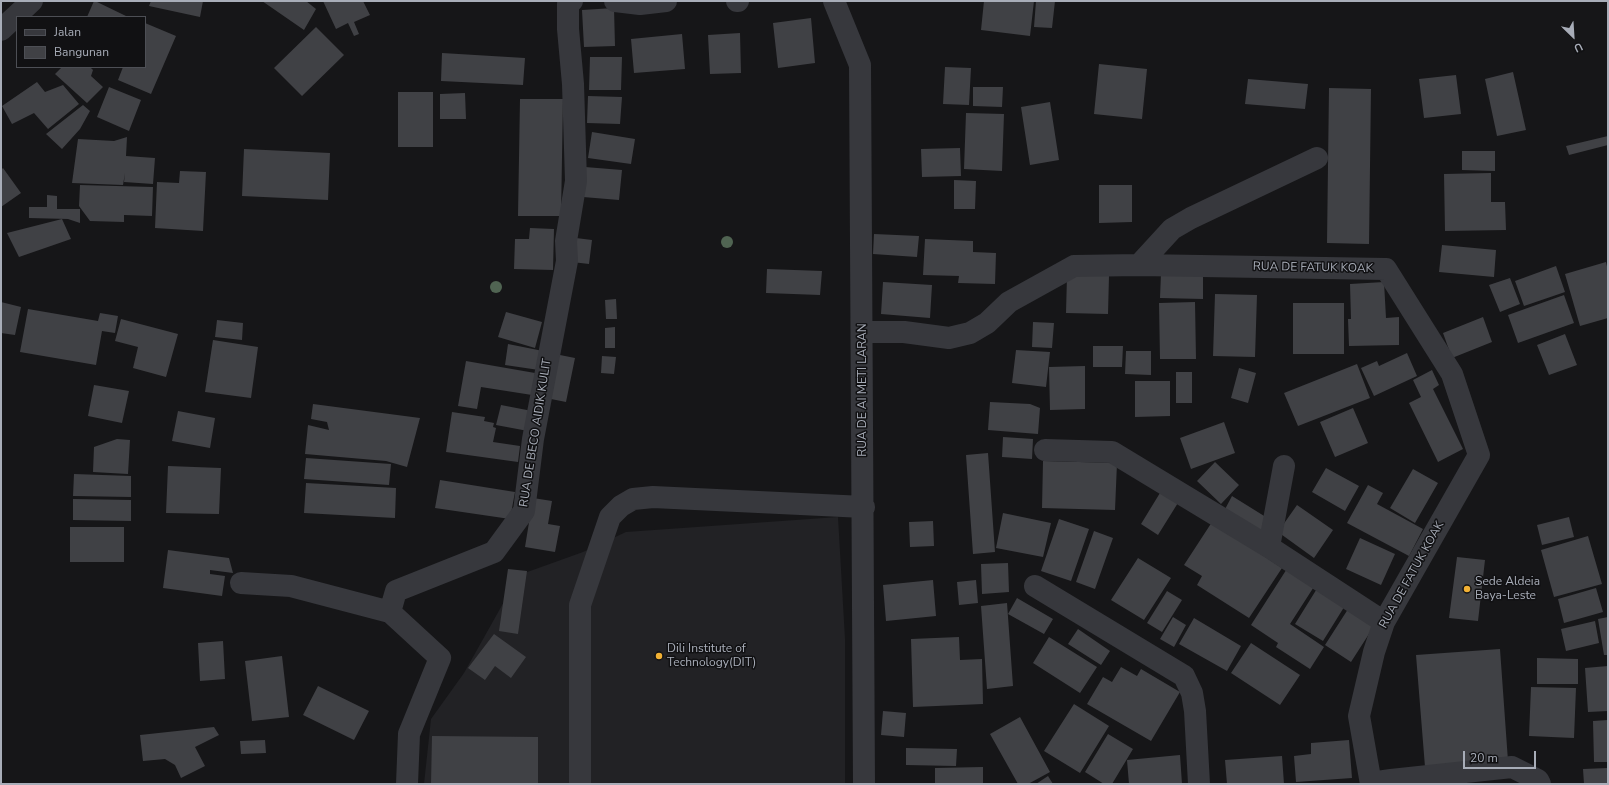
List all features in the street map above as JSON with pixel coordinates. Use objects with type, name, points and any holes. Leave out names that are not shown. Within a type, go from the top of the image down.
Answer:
[{"type":"street","points":[[1,30],[32,1]]},
{"type":"street","name":"RUA DE BECO AIDIK KULIT","points":[[390,612],[396,591],[494,552],[524,511],[533,439],[566,261],[566,241],[576,182],[573,84],[568,29],[568,4],[572,1]]},
{"type":"street","points":[[615,1],[640,4],[666,1]]},
{"type":"street","name":"RUA DE AI METI LARAN","points":[[834,1],[860,65],[864,507],[864,784]]},
{"type":"street","points":[[1139,266],[1172,229],[1191,218],[1317,158]]},
{"type":"street","name":"RUA DE FATUK KOAK","points":[[862,332],[904,332],[949,338],[970,333],[987,323],[1008,302],[1074,266],[1386,269],[1452,374],[1479,455],[1384,622],[1374,652],[1358,716],[1371,784]]},
{"type":"street","points":[[1045,450],[1112,452],[1269,547],[1384,622]]},
{"type":"street","points":[[1269,547],[1284,466]]},
{"type":"street","points":[[580,784],[580,605],[610,517],[622,506],[633,499],[653,497],[864,507]]},
{"type":"street","points":[[241,583],[291,586],[390,612],[440,658],[409,734],[407,784]]},
{"type":"street","points":[[1035,586],[1184,676],[1192,693],[1195,711],[1199,784]]},
{"type":"street","points":[[1371,784],[1391,780],[1512,767],[1538,780],[1540,784]]},
{"type":"shaded area","name":"Dili Institute of Technology(DIT)","points":[[838,517],[845,639],[845,784],[424,784],[431,719],[464,673],[519,575],[583,552],[626,532]]},
{"type":"building","points":[[95,1],[126,16],[87,16]]},
{"type":"building","points":[[151,1],[203,1],[200,17],[149,6]]},
{"type":"building","points":[[262,1],[306,1],[316,9],[304,30]]},
{"type":"building","points":[[323,1],[363,1],[370,15],[354,22],[359,34],[354,36],[348,23],[336,29]]},
{"type":"building","points":[[984,1],[1034,1],[1030,36],[981,30]]},
{"type":"building","points":[[1036,1],[1055,1],[1052,28],[1034,27]]},
{"type":"building","points":[[614,8],[615,46],[584,47],[582,10]]},
{"type":"building","points":[[811,18],[815,63],[778,68],[773,23]]},
{"type":"building","points":[[146,23],[176,36],[151,94],[118,80],[123,68],[146,68]]},
{"type":"building","points":[[316,27],[344,55],[302,96],[274,68]]},
{"type":"building","points":[[740,33],[741,73],[710,74],[708,35]]},
{"type":"building","points":[[682,34],[685,69],[634,73],[631,39]]},
{"type":"building","points":[[442,53],[525,58],[523,85],[441,81]]},
{"type":"building","points":[[590,57],[622,57],[621,90],[589,90]]},
{"type":"building","points":[[1099,64],[1147,69],[1142,119],[1094,114]]},
{"type":"building","points":[[945,67],[971,68],[969,105],[943,104]]},
{"type":"building","points":[[61,68],[91,68],[93,70],[91,76],[103,87],[87,103],[55,74]]},
{"type":"building","points":[[1513,72],[1526,130],[1497,136],[1485,79]]},
{"type":"building","points":[[1456,75],[1461,114],[1424,118],[1419,79]]},
{"type":"building","points":[[1248,79],[1308,84],[1305,109],[1245,104]]},
{"type":"building","points":[[37,82],[45,92],[63,85],[79,104],[48,129],[34,113],[12,124],[2,106]]},
{"type":"building","points":[[109,87],[141,100],[129,131],[97,117]]},
{"type":"building","points":[[973,87],[1003,87],[1002,107],[973,106]]},
{"type":"building","points":[[1329,88],[1371,89],[1369,244],[1327,243]]},
{"type":"building","points":[[398,92],[433,92],[433,147],[398,147]]},
{"type":"building","points":[[465,93],[466,119],[440,119],[440,94]]},
{"type":"building","points":[[588,96],[622,97],[620,124],[587,123]]},
{"type":"building","points":[[520,99],[563,99],[561,216],[518,216]]},
{"type":"building","points":[[1050,102],[1059,160],[1030,165],[1021,107]]},
{"type":"building","points":[[83,105],[90,111],[80,129],[62,149],[46,134]]},
{"type":"building","points":[[966,113],[1004,114],[1002,171],[964,169]]},
{"type":"building","points":[[592,132],[635,139],[631,164],[588,158]]},
{"type":"building","points":[[1608,136],[1608,145],[1569,155],[1566,146]]},
{"type":"building","points":[[127,137],[126,156],[155,158],[153,184],[124,182],[125,173],[123,185],[72,183],[78,139],[114,141]]},
{"type":"building","points":[[960,148],[961,176],[922,177],[921,149]]},
{"type":"building","points":[[244,149],[330,153],[328,200],[242,196]]},
{"type":"building","points":[[1462,151],[1495,151],[1495,171],[1462,170]]},
{"type":"building","points":[[585,167],[622,170],[619,200],[583,197]]},
{"type":"building","points":[[3,168],[21,193],[1,207],[1,170]]},
{"type":"building","points":[[180,171],[206,172],[203,231],[155,228],[157,182],[179,183]]},
{"type":"building","points":[[1491,173],[1491,202],[1505,202],[1506,230],[1445,231],[1444,174]]},
{"type":"building","points":[[954,180],[976,181],[975,209],[954,209]]},
{"type":"building","points":[[80,185],[153,187],[152,216],[124,215],[124,222],[90,221],[79,206]]},
{"type":"building","points":[[1099,185],[1132,185],[1132,222],[1099,223]]},
{"type":"building","points":[[47,195],[57,196],[57,209],[80,209],[80,223],[68,219],[29,218],[29,207],[47,207]]},
{"type":"building","points":[[62,219],[71,239],[19,257],[7,233]]},
{"type":"building","points":[[530,228],[554,229],[553,270],[514,269],[515,239],[529,239]]},
{"type":"building","points":[[874,234],[919,236],[917,257],[873,254]]},
{"type":"building","points":[[576,238],[592,240],[589,264],[572,262]]},
{"type":"building","points":[[925,239],[973,241],[973,252],[996,253],[995,284],[958,283],[959,276],[923,275]]},
{"type":"building","points":[[1442,245],[1496,250],[1494,277],[1439,272]]},
{"type":"building","points":[[1606,262],[1608,271],[1608,318],[1580,326],[1565,274]]},
{"type":"building","points":[[1556,266],[1565,292],[1524,306],[1515,281]]},
{"type":"building","points":[[767,269],[822,271],[820,295],[766,293]]},
{"type":"building","points":[[1161,273],[1203,273],[1203,299],[1160,298]]},
{"type":"building","points":[[1067,276],[1109,276],[1108,314],[1066,313]]},
{"type":"building","points":[[1510,278],[1520,304],[1500,312],[1489,285]]},
{"type":"building","points":[[883,282],[932,285],[930,318],[881,314]]},
{"type":"building","points":[[1384,282],[1386,318],[1399,317],[1399,345],[1349,346],[1348,319],[1351,319],[1350,284]]},
{"type":"building","points":[[1215,294],[1257,295],[1255,357],[1213,356]]},
{"type":"building","points":[[1564,295],[1574,323],[1518,343],[1508,315]]},
{"type":"building","points":[[616,299],[617,319],[606,319],[605,300]]},
{"type":"building","points":[[1,302],[21,307],[15,335],[1,333]]},
{"type":"building","points":[[1195,302],[1196,359],[1160,359],[1159,303]]},
{"type":"building","points":[[1293,303],[1344,303],[1344,354],[1293,354]]},
{"type":"building","points":[[28,309],[98,321],[100,313],[118,316],[115,333],[102,331],[96,365],[20,352]]},
{"type":"building","points":[[506,312],[542,322],[535,348],[498,337]]},
{"type":"building","points":[[1483,317],[1492,342],[1452,358],[1443,333]]},
{"type":"building","points":[[121,319],[178,334],[166,377],[133,368],[138,347],[115,341]]},
{"type":"building","points":[[217,320],[243,323],[242,340],[215,337]]},
{"type":"building","points":[[1033,322],[1054,323],[1052,348],[1032,347]]},
{"type":"building","points":[[615,327],[615,348],[605,348],[605,328]]},
{"type":"building","points":[[1565,334],[1577,365],[1549,375],[1537,345]]},
{"type":"building","points":[[213,340],[258,347],[251,398],[205,392]]},
{"type":"building","points":[[508,344],[543,351],[539,370],[505,365]]},
{"type":"building","points":[[1093,346],[1123,346],[1122,367],[1093,367]]},
{"type":"building","points":[[1016,350],[1050,352],[1046,387],[1012,383]]},
{"type":"building","points":[[1126,351],[1151,351],[1151,375],[1125,374]]},
{"type":"building","points":[[1407,353],[1417,376],[1374,396],[1361,368],[1377,361],[1379,366]]},
{"type":"building","points":[[555,354],[575,358],[566,402],[546,398]]},
{"type":"building","points":[[602,356],[616,357],[614,374],[601,373]]},
{"type":"building","points":[[466,361],[535,373],[532,395],[481,387],[477,409],[458,406]]},
{"type":"building","points":[[1357,364],[1370,398],[1298,426],[1284,393]]},
{"type":"building","points":[[1085,366],[1085,409],[1050,410],[1049,367]]},
{"type":"building","points":[[1239,368],[1256,373],[1248,403],[1231,398]]},
{"type":"building","points":[[1432,370],[1439,385],[1433,389],[1463,449],[1438,462],[1409,403],[1421,397],[1413,380]]},
{"type":"building","points":[[1176,372],[1192,372],[1192,403],[1176,403]]},
{"type":"building","points":[[1135,381],[1170,381],[1170,416],[1135,417]]},
{"type":"building","points":[[94,385],[129,391],[122,423],[88,416]]},
{"type":"building","points":[[990,402],[1030,404],[1040,408],[1038,434],[988,430]]},
{"type":"building","points":[[313,404],[420,418],[407,467],[386,461],[305,454],[308,425],[329,430],[327,422],[311,419]]},
{"type":"building","points":[[501,405],[532,411],[528,431],[496,425]]},
{"type":"building","points":[[1353,408],[1368,443],[1335,457],[1320,422]]},
{"type":"building","points":[[178,411],[215,418],[210,448],[172,441]]},
{"type":"building","points":[[452,412],[485,417],[484,421],[494,423],[493,427],[496,428],[493,442],[520,446],[518,462],[446,452]]},
{"type":"building","points":[[1224,422],[1235,453],[1191,469],[1180,438]]},
{"type":"building","points":[[1003,437],[1033,439],[1032,459],[1002,457]]},
{"type":"building","points":[[117,439],[130,440],[128,474],[93,472],[94,447]]},
{"type":"building","points":[[988,453],[995,552],[973,554],[966,455]]},
{"type":"building","points":[[306,458],[391,464],[389,485],[304,479]]},
{"type":"building","points":[[1043,461],[1117,463],[1115,510],[1042,508]]},
{"type":"building","points":[[1215,462],[1239,485],[1221,504],[1197,481]]},
{"type":"building","points":[[168,466],[221,468],[219,514],[166,513]]},
{"type":"building","points":[[1326,468],[1359,486],[1345,511],[1312,492]]},
{"type":"building","points":[[1413,469],[1438,483],[1415,523],[1390,508]]},
{"type":"building","points":[[74,474],[131,476],[131,497],[73,496]]},
{"type":"building","points":[[440,480],[515,492],[510,519],[435,508]]},
{"type":"building","points":[[306,483],[396,488],[395,518],[304,513]]},
{"type":"building","points":[[1368,485],[1383,493],[1377,504],[1423,529],[1409,556],[1347,523]]},
{"type":"building","points":[[1163,488],[1181,498],[1158,535],[1141,524]]},
{"type":"building","points":[[1232,496],[1269,519],[1259,535],[1223,513]]},
{"type":"building","points":[[533,498],[552,501],[548,524],[560,526],[555,552],[525,547]]},
{"type":"building","points":[[73,499],[131,500],[131,521],[73,520]]},
{"type":"building","points":[[1297,505],[1333,530],[1314,558],[1278,532]]},
{"type":"building","points":[[1003,513],[1051,523],[1043,557],[996,548]]},
{"type":"building","points":[[1569,517],[1574,537],[1542,545],[1537,525]]},
{"type":"building","points":[[1059,519],[1089,529],[1071,581],[1041,571]]},
{"type":"building","points":[[933,521],[934,546],[910,547],[909,522]]},
{"type":"building","points":[[1212,522],[1282,568],[1249,618],[1197,585],[1202,576],[1184,565]]},
{"type":"building","points":[[70,527],[124,527],[124,562],[70,562]]},
{"type":"building","points":[[1094,531],[1113,538],[1095,589],[1076,582]]},
{"type":"building","points":[[1588,536],[1602,584],[1554,597],[1541,550]]},
{"type":"building","points":[[1360,538],[1395,554],[1381,585],[1346,569]]},
{"type":"building","points":[[168,550],[229,558],[233,573],[210,570],[210,574],[225,576],[222,596],[163,588]]},
{"type":"building","name":"Sede Aldeia Baya-Leste","points":[[1457,557],[1485,560],[1478,621],[1449,618]]},
{"type":"building","points":[[1138,558],[1171,578],[1144,620],[1111,600]]},
{"type":"building","points":[[1008,563],[1009,592],[982,594],[981,564]]},
{"type":"building","points":[[1290,564],[1317,582],[1290,624],[1324,647],[1310,669],[1276,647],[1278,643],[1251,625]]},
{"type":"building","points":[[508,569],[527,571],[518,634],[499,631]]},
{"type":"building","points":[[933,580],[936,616],[886,621],[883,585]]},
{"type":"building","points":[[976,580],[978,603],[959,605],[957,582]]},
{"type":"building","points":[[1318,587],[1346,604],[1323,641],[1295,624]]},
{"type":"building","points":[[1596,588],[1603,612],[1564,623],[1558,599]]},
{"type":"building","points":[[1167,591],[1182,600],[1162,632],[1147,623]]},
{"type":"building","points":[[1017,598],[1053,619],[1044,634],[1008,614]]},
{"type":"building","points":[[1007,603],[1013,686],[987,689],[981,606]]},
{"type":"building","points":[[1350,606],[1376,623],[1351,662],[1325,645]]},
{"type":"building","points":[[1173,617],[1186,625],[1174,647],[1160,639]]},
{"type":"building","points":[[1608,617],[1608,655],[1604,655],[1598,619]]},
{"type":"building","points":[[1194,618],[1241,646],[1227,671],[1179,644]]},
{"type":"building","points":[[1595,621],[1599,643],[1566,651],[1561,629]]},
{"type":"building","points":[[1078,629],[1110,651],[1101,665],[1068,644]]},
{"type":"building","points":[[494,634],[526,657],[511,678],[495,666],[485,680],[468,668]]},
{"type":"building","points":[[959,637],[960,660],[982,659],[983,704],[913,707],[911,639]]},
{"type":"building","points":[[1049,637],[1097,667],[1080,693],[1033,663]]},
{"type":"building","points":[[223,641],[225,679],[200,681],[198,643]]},
{"type":"building","points":[[1251,643],[1300,675],[1280,705],[1231,673]]},
{"type":"building","points":[[1500,649],[1508,761],[1425,767],[1416,655]]},
{"type":"building","points":[[282,656],[289,717],[252,721],[245,661]]},
{"type":"building","points":[[1537,658],[1578,659],[1578,684],[1537,684]]},
{"type":"building","points":[[1608,666],[1608,711],[1588,712],[1585,668]]},
{"type":"building","points":[[1121,667],[1137,676],[1141,669],[1180,692],[1151,741],[1087,704],[1103,677],[1112,682]]},
{"type":"building","points":[[318,686],[369,711],[354,740],[303,715]]},
{"type":"building","points":[[1531,687],[1576,688],[1574,738],[1529,736]]},
{"type":"building","points":[[1074,704],[1109,726],[1080,773],[1044,751]]},
{"type":"building","points":[[883,711],[906,713],[904,737],[881,735]]},
{"type":"building","points":[[1020,717],[1050,772],[1028,784],[1018,784],[990,734]]},
{"type":"building","points":[[1608,720],[1608,762],[1594,762],[1593,721]]},
{"type":"building","points":[[214,727],[219,735],[195,747],[205,766],[181,778],[175,765],[165,759],[143,761],[140,735]]},
{"type":"building","points":[[1108,734],[1133,749],[1112,784],[1104,784],[1085,772]]},
{"type":"building","points":[[432,736],[538,737],[538,784],[431,784]]},
{"type":"building","points":[[265,740],[266,753],[241,754],[240,741]]},
{"type":"building","points":[[1349,740],[1352,778],[1296,782],[1294,756],[1311,754],[1311,743]]},
{"type":"building","points":[[906,748],[957,749],[956,766],[906,765]]},
{"type":"building","points":[[1180,755],[1182,784],[1129,784],[1127,760]]},
{"type":"building","points":[[1282,756],[1284,784],[1227,784],[1225,760]]},
{"type":"building","points":[[983,767],[983,784],[935,784],[935,768]]},
{"type":"building","points":[[1608,768],[1608,784],[1584,784],[1583,769]]},
{"type":"building","points":[[1048,776],[1053,784],[1036,784]]},
{"type":"place","name":"Sede Aldeia Baya-Leste","points":[[1467,589]]},
{"type":"place","name":"Dili Institute of Technology(DIT)","points":[[659,656]]}]
